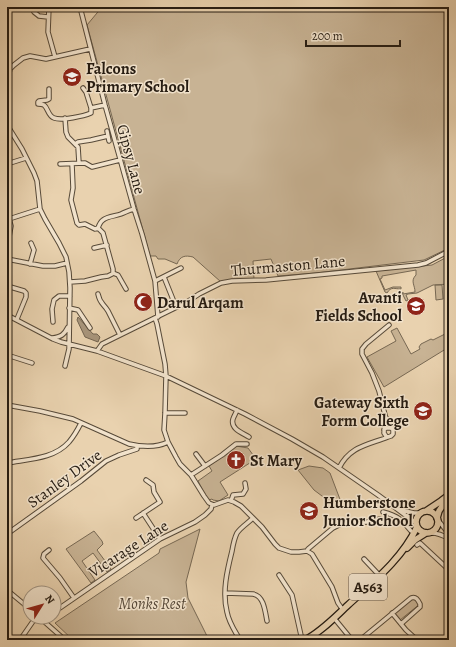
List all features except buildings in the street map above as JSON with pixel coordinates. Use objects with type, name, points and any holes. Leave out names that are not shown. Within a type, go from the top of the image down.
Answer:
[{"type":"highway","points":[[428,533],[420,531],[416,525],[417,517],[422,512],[431,508],[449,495]]},
{"type":"highway","points":[[400,554],[415,540],[436,528],[439,511],[449,495]]},
{"type":"highway","points":[[422,512],[427,511],[433,513],[437,519]]},
{"type":"highway","name":"A563","points":[[305,640],[320,630],[343,610],[400,554],[413,534],[416,525]]},
{"type":"street","points":[[48,7],[48,32],[55,57]]},
{"type":"street","name":"Gipsy Lane","points":[[80,7],[120,160],[155,281],[157,324],[166,376],[164,430],[173,453],[180,464],[192,475],[208,502],[212,505]]},
{"type":"street","points":[[34,12],[39,16],[48,17]]},
{"type":"street","points":[[7,81],[10,69],[23,58],[30,56],[46,59],[90,48]]},
{"type":"street","points":[[49,89],[49,99],[39,101],[38,104],[45,106],[52,117],[65,118],[84,116],[91,113],[91,108],[85,90],[90,89]]},
{"type":"street","points":[[91,108],[105,105]]},
{"type":"street","points":[[65,118],[66,132],[78,150],[79,163]]},
{"type":"street","points":[[7,125],[37,181],[40,209],[66,256],[69,272],[70,296],[69,349],[65,366]]},
{"type":"street","points":[[107,131],[110,141]]},
{"type":"street","points":[[75,144],[78,142],[108,136]]},
{"type":"street","points":[[7,164],[26,158]]},
{"type":"street","points":[[60,164],[85,163],[92,167],[120,160]]},
{"type":"street","points":[[72,164],[73,188],[71,200],[77,223],[79,225],[85,224],[95,229],[98,228],[103,233],[113,273]]},
{"type":"street","points":[[7,242],[11,226],[9,217],[40,209]]},
{"type":"street","points":[[98,228],[102,220],[134,209]]},
{"type":"street","points":[[30,264],[34,250],[31,243]]},
{"type":"street","points":[[94,248],[107,245]]},
{"type":"street","name":"Thurmaston Lane","points":[[97,351],[102,344],[157,318],[221,283],[418,265],[426,263],[449,252]]},
{"type":"street","points":[[7,259],[43,266],[55,266],[67,263]]},
{"type":"street","points":[[155,281],[181,268]]},
{"type":"street","points":[[70,282],[85,281],[101,276],[108,276],[113,273]]},
{"type":"street","points":[[113,273],[118,276],[126,289]]},
{"type":"street","points":[[164,277],[176,307]]},
{"type":"street","points":[[7,286],[26,293],[26,297],[17,319]]},
{"type":"street","points":[[98,294],[99,300],[106,307],[120,335]]},
{"type":"street","points":[[447,294],[448,306]]},
{"type":"street","points":[[54,322],[52,309],[54,300],[59,296],[70,296]]},
{"type":"street","points":[[69,308],[78,310],[90,328]]},
{"type":"street","points":[[7,314],[50,338],[97,351],[166,376],[237,410],[292,439],[323,457],[394,507],[414,513],[422,512]]},
{"type":"street","points":[[339,468],[343,460],[360,447],[393,434],[385,415],[377,385],[362,353],[362,349],[365,345],[387,327],[382,324]]},
{"type":"street","points":[[50,338],[63,335],[69,326]]},
{"type":"street","points":[[7,355],[32,362]]},
{"type":"street","points":[[7,405],[73,419],[121,442],[137,446],[162,445],[168,442]]},
{"type":"street","points":[[237,410],[232,420],[233,426],[239,432],[249,437]]},
{"type":"street","points":[[165,413],[184,413]]},
{"type":"street","points":[[385,415],[384,431],[385,435],[388,437]]},
{"type":"street","points":[[7,463],[43,457],[55,453],[68,443],[82,423]]},
{"type":"street","points":[[375,441],[388,427],[392,429]]},
{"type":"street","points":[[192,475],[236,444],[247,444]]},
{"type":"street","name":"Stanley Drive","points":[[7,534],[81,481],[106,461],[137,449],[137,446]]},
{"type":"street","points":[[196,454],[205,466]]},
{"type":"street","points":[[136,518],[160,502],[154,493],[153,485],[146,480]]},
{"type":"street","points":[[231,500],[233,495],[242,494],[246,489],[244,483]]},
{"type":"street","points":[[212,505],[231,500],[241,506],[262,527],[279,548],[291,552],[307,551],[312,554],[332,587],[338,603],[343,610]]},
{"type":"street","name":"Vicarage Lane","points":[[62,606],[160,538],[195,522],[211,509],[212,505]]},
{"type":"street","points":[[390,514],[394,507]]},
{"type":"street","points":[[400,510],[416,525]]},
{"type":"street","points":[[383,512],[401,519],[411,531]]},
{"type":"street","points":[[143,514],[160,538]]},
{"type":"street","points":[[240,640],[228,617],[225,593],[228,566],[235,538],[239,531],[253,518]]},
{"type":"street","points":[[307,551],[318,540],[343,523],[355,520],[367,522],[375,518],[380,519]]},
{"type":"street","points":[[437,519],[449,534]]},
{"type":"street","points":[[428,533],[441,534],[449,539]]},
{"type":"street","points":[[417,545],[420,543],[449,570]]},
{"type":"street","points":[[43,556],[49,550]]},
{"type":"street","points":[[38,555],[43,556]]},
{"type":"street","points":[[43,556],[74,598]]},
{"type":"street","points":[[364,559],[379,575]]},
{"type":"street","points":[[278,575],[292,595],[302,640]]},
{"type":"street","points":[[7,590],[22,602]]},
{"type":"street","points":[[225,593],[258,595],[261,599],[267,620]]},
{"type":"street","points":[[360,640],[411,598],[417,598],[420,607],[401,624]]},
{"type":"street","points":[[392,613],[417,640]]},
{"type":"street","points":[[334,618],[352,640]]},
{"type":"street","points":[[20,640],[32,625]]},
{"type":"street","points":[[50,625],[65,640]]},
{"type":"green space","points":[[102,7],[438,7],[449,16],[449,248],[424,260],[278,276],[271,259],[253,261],[254,279],[232,279],[221,282],[193,257],[183,257],[177,264],[165,259],[158,259],[156,256],[150,256],[87,25]]},
{"type":"green space","points":[[449,256],[449,284],[433,285],[417,293],[408,294],[406,295],[408,300],[406,301],[402,293],[415,292],[413,279],[416,275],[416,270],[382,276],[380,279],[385,290],[393,287],[401,287],[401,289],[395,288],[387,293],[385,292],[376,271],[432,265]]},
{"type":"green space","points":[[435,285],[442,285],[443,299],[436,300]]},
{"type":"green space","points":[[397,328],[411,354],[420,349],[419,347],[421,344],[449,332],[449,347],[384,387],[367,357],[396,341],[391,331]]},
{"type":"green space","points":[[236,446],[248,448],[256,459],[220,482],[228,495],[219,501],[212,499],[209,500],[198,481],[212,471],[209,466]]},
{"type":"green space","points":[[309,466],[323,468],[330,473],[341,502],[326,499],[314,490],[298,470]]},
{"type":"green space","name":"Monks Rest","points":[[200,529],[186,582],[188,598],[209,640],[73,640],[57,625],[62,625],[62,618],[159,553],[160,549]]},
{"type":"green space","points":[[94,531],[103,544],[97,550],[111,569],[107,572],[93,553],[82,561],[95,580],[91,583],[66,549]]},
{"type":"green space","points":[[414,597],[420,604],[400,620],[394,613]]},
{"type":"shaded area","points":[[78,317],[93,334],[97,334],[100,337],[98,342],[85,337],[77,320]]},
{"type":"place","name":"Falcons Primary School","points":[[72,77]]},
{"type":"place","name":"Darul Arqam","points":[[143,302]]},
{"type":"place","name":"Avanti Fields School","points":[[416,306]]},
{"type":"place","name":"Gateway Sixth Form College","points":[[423,411]]},
{"type":"place","name":"St Mary","points":[[236,460]]},
{"type":"place","name":"Humberstone Junior School","points":[[309,511]]}]
